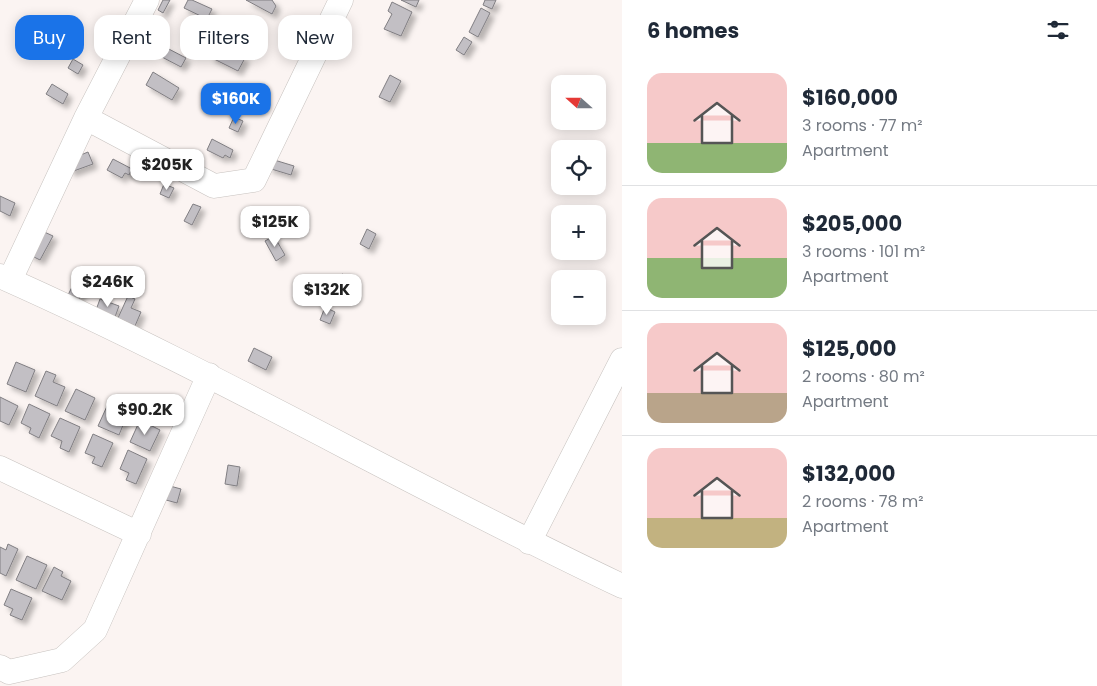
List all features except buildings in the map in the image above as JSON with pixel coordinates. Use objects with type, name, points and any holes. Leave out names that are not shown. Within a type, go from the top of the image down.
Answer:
[{"type":"street","points":[[147,0],[5,278],[209,375],[529,542],[622,586]]},
{"type":"street","points":[[86,118],[214,186],[254,180],[341,0]]},
{"type":"street","points":[[529,542],[622,360]]},
{"type":"street","points":[[0,667],[9,672],[62,660],[95,630],[140,534],[209,375]]},
{"type":"street","points":[[0,468],[140,534]]}]
